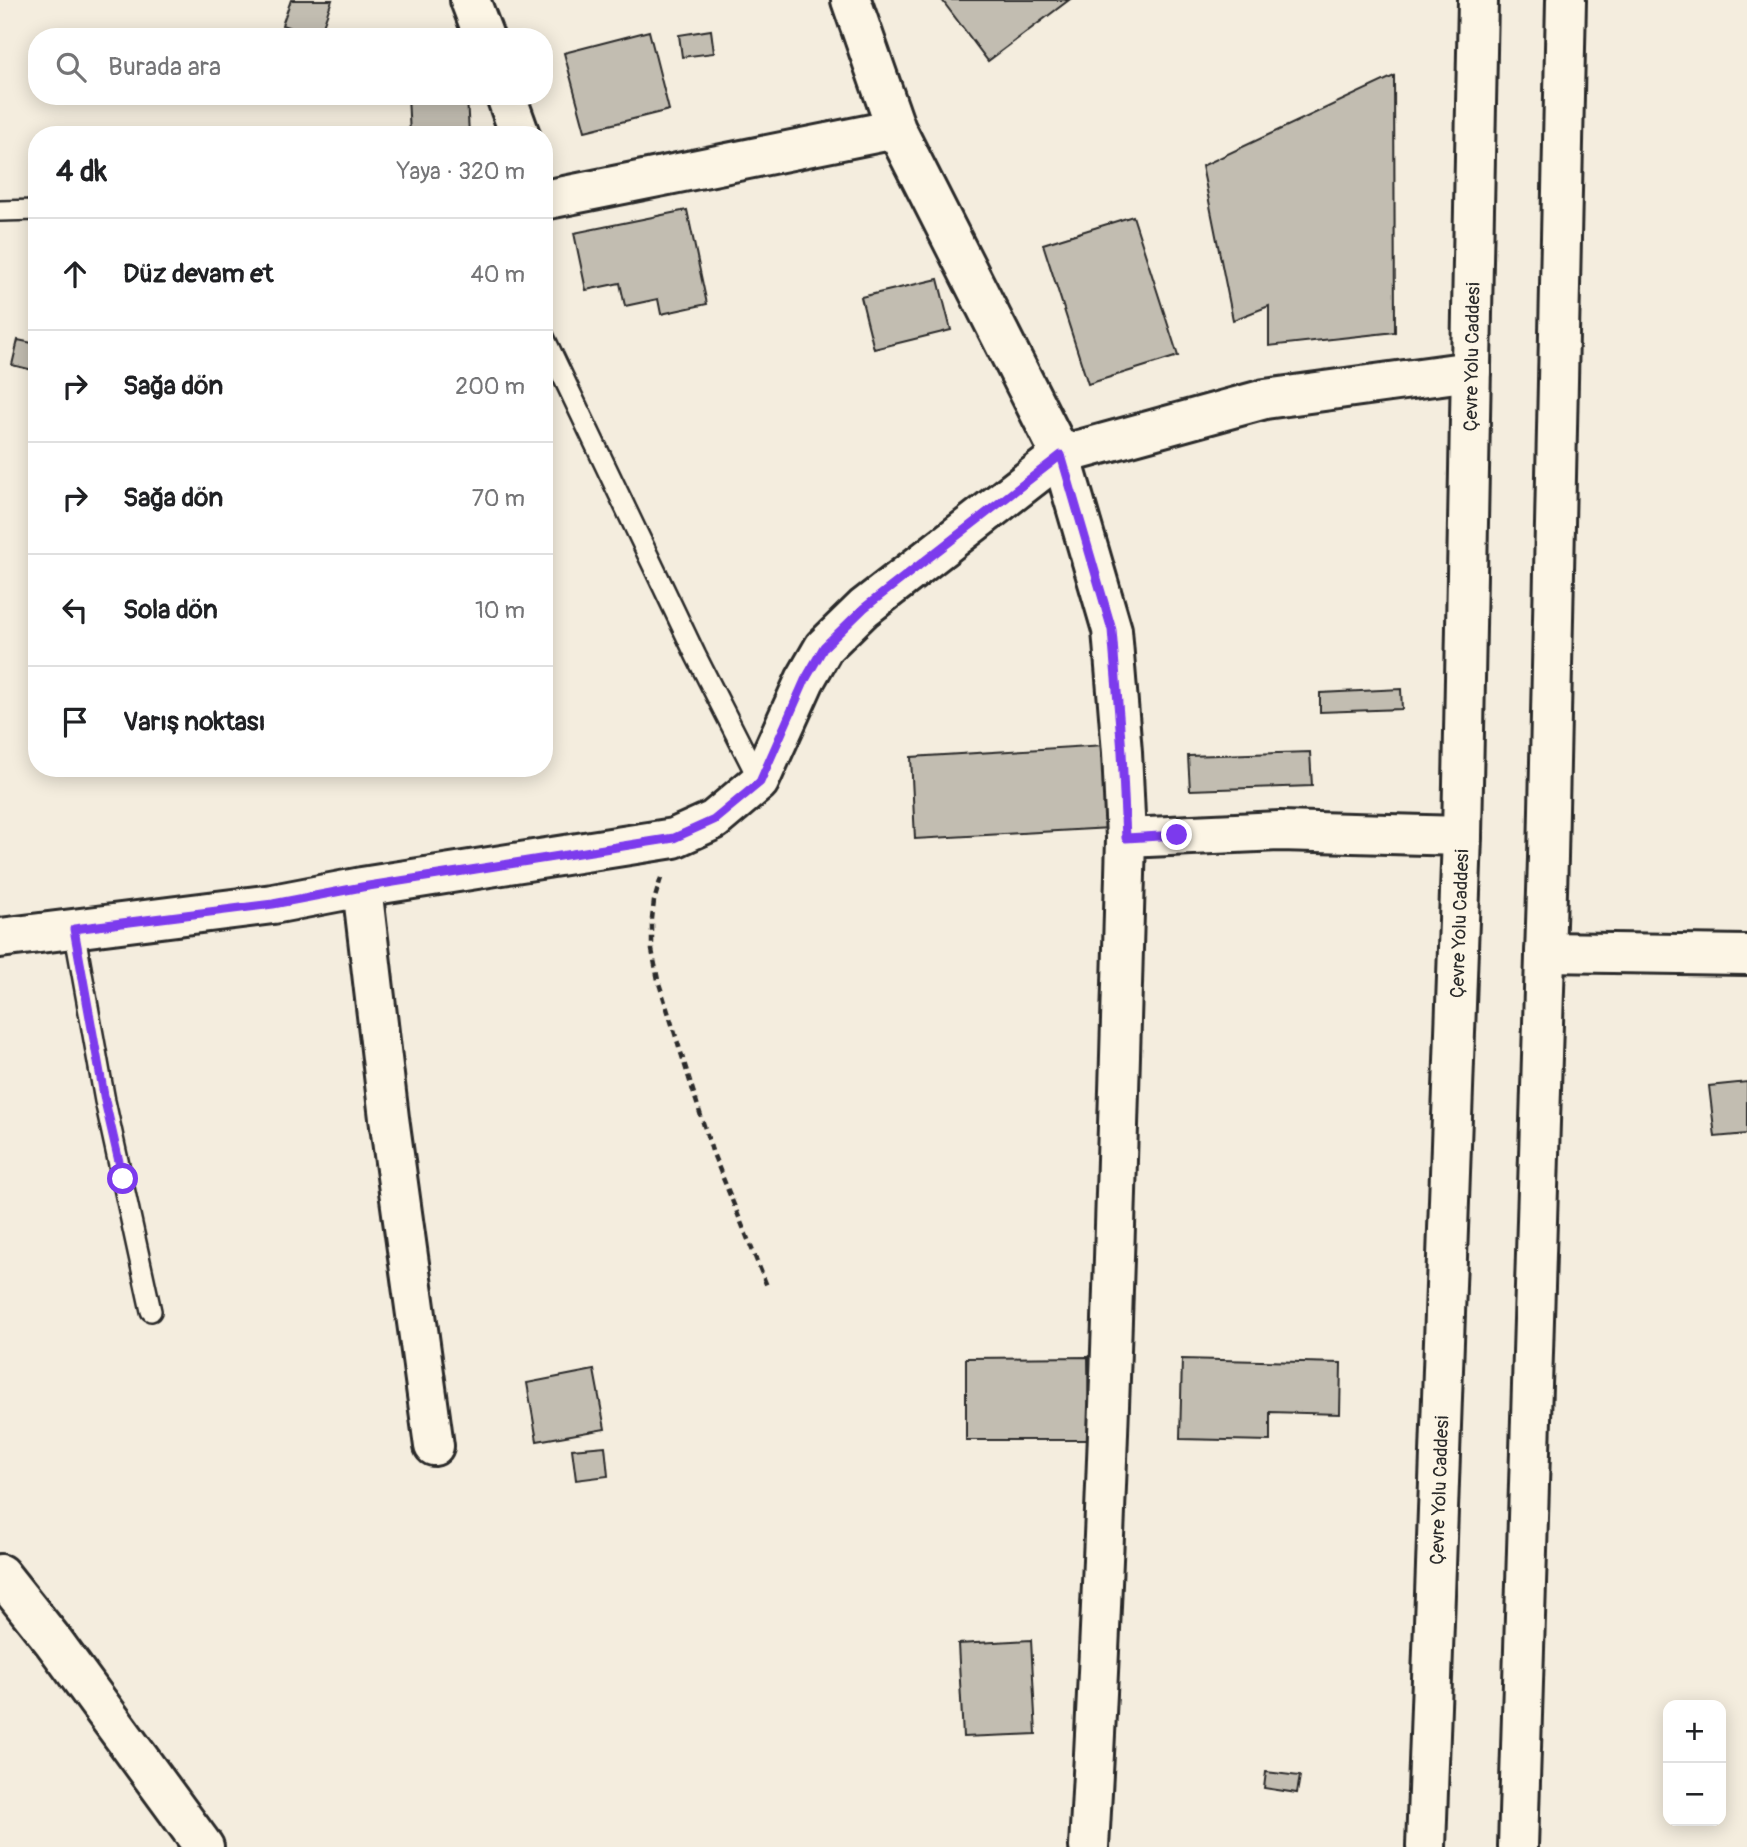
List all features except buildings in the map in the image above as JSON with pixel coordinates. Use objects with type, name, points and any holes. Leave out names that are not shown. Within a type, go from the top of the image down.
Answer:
[{"type":"main road","points":[[470,0],[481,28]]},
{"type":"main road","points":[[851,0],[896,129],[1061,455],[1112,630],[1126,838],[1114,1283],[1099,1673],[1089,1847]]},
{"type":"main road","name":"Çevre Yolu Caddesi","points":[[1426,1847],[1462,836],[1478,0]]},
{"type":"main road","points":[[1518,1847],[1545,952],[1566,0]]},
{"type":"main road","points":[[509,105],[517,126]]},
{"type":"main road","points":[[553,197],[896,129]]},
{"type":"main road","points":[[0,938],[273,904],[362,887],[674,838],[714,820],[760,782],[805,680],[824,647],[864,608],[1061,455],[1265,399],[1471,371]]},
{"type":"main road","points":[[1126,838],[1280,831],[1462,836]]},
{"type":"main road","points":[[362,887],[389,1118],[434,1446]]},
{"type":"main road","points":[[1545,952],[1747,955]]},
{"type":"main road","points":[[0,1574],[54,1642],[204,1847]]},
{"type":"lane","points":[[0,211],[28,210]]},
{"type":"lane","points":[[553,356],[696,656],[760,782]]},
{"type":"lane","points":[[74,929],[105,1101],[151,1311]]},
{"type":"path","points":[[674,838],[669,860],[658,884],[652,919],[652,950],[658,980],[712,1151],[767,1286]]},
{"type":"route","points":[[123,1179],[105,1101],[74,929],[273,904],[362,887],[674,838],[714,820],[760,782],[805,680],[824,647],[864,608],[1061,455],[1112,630],[1126,838],[1177,835]]}]
